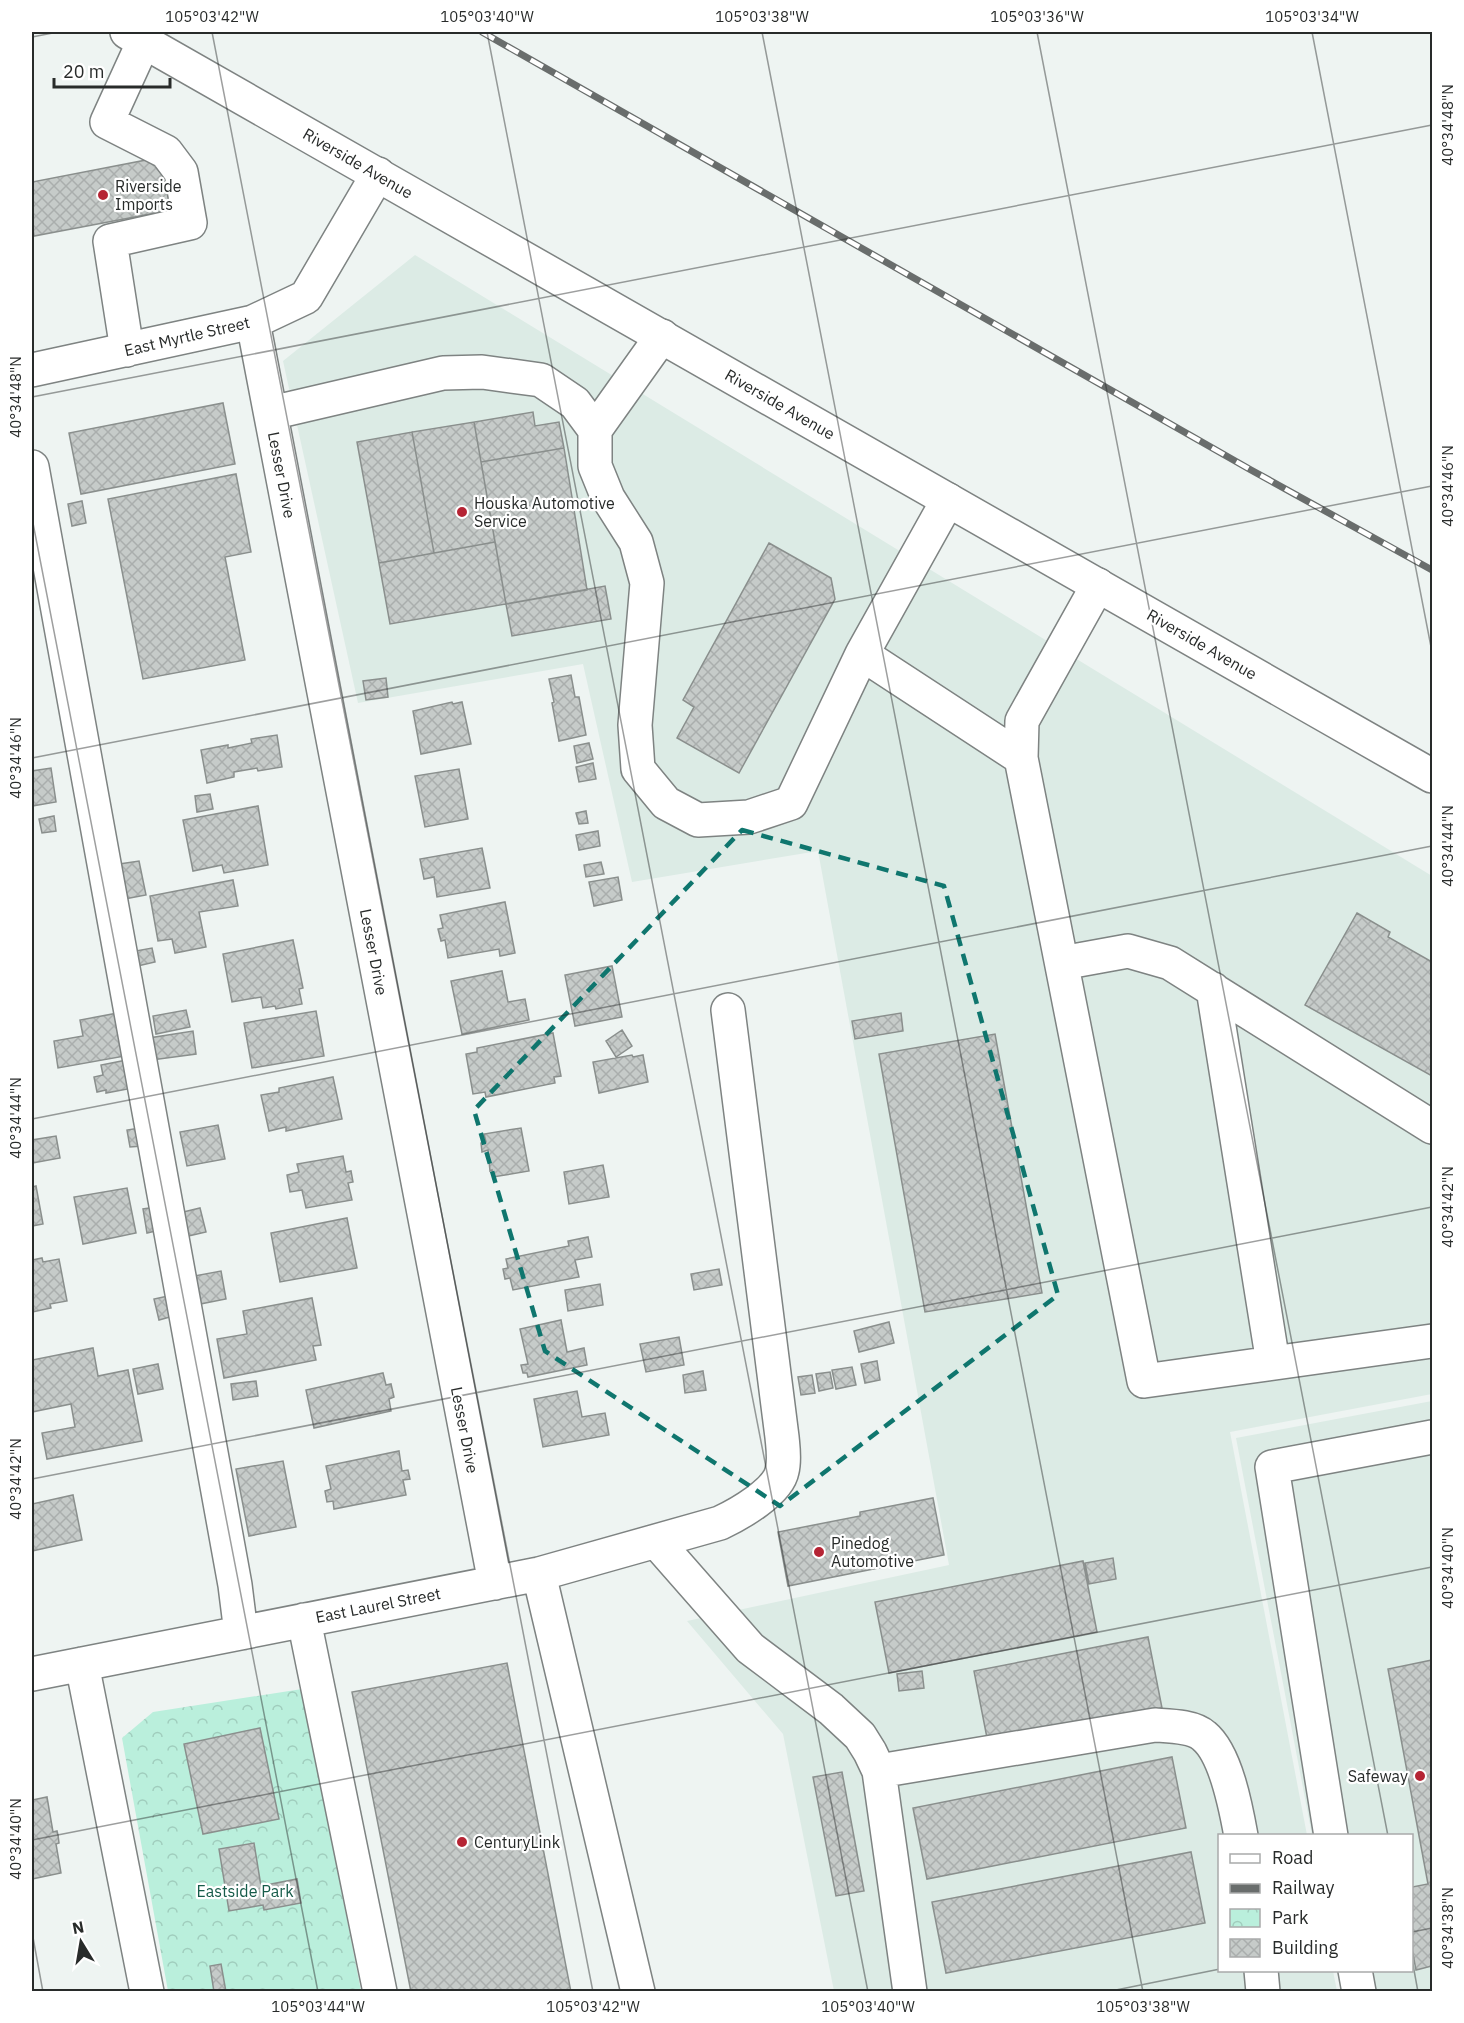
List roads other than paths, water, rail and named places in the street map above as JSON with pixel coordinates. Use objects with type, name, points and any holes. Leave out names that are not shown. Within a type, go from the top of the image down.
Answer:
[{"type":"street","name":"Riverside Avenue","points":[[135,36],[1432,776]]},
{"type":"street","points":[[127,350],[111,241],[190,223],[181,172],[166,152],[107,122],[135,36]]},
{"type":"street","name":"East Myrtle Street","points":[[32,370],[253,322],[306,297],[378,174]]},
{"type":"street","name":"Lesser Drive","points":[[253,322],[495,1583]]},
{"type":"street","points":[[662,336],[595,430],[595,466],[608,498],[636,542],[647,583],[635,725],[638,769],[666,803],[698,820],[749,817],[791,803],[862,654],[948,500]]},
{"type":"street","points":[[271,413],[444,373],[482,372],[541,380],[575,403],[595,430]]},
{"type":"street","points":[[32,467],[235,1585],[241,1633]]},
{"type":"street","points":[[1098,585],[1022,721],[1021,758],[1144,1381],[1432,1341]]},
{"type":"street","points":[[862,654],[1021,758]]},
{"type":"street","points":[[1062,963],[1128,951],[1170,963],[1432,1127]]},
{"type":"street","points":[[1213,989],[1274,1363]]},
{"type":"street","name":"East Laurel Street","points":[[32,1674],[539,1574],[720,1523],[735,1516],[769,1490],[780,1478],[783,1459],[728,1010]]},
{"type":"street","points":[[1331,1834],[1272,1467],[1432,1437]]},
{"type":"street","points":[[656,1541],[750,1648],[831,1709],[860,1736],[870,1752],[879,1771],[910,1992]]},
{"type":"street","points":[[539,1574],[638,1992]]},
{"type":"street","points":[[304,1620],[380,1992]]},
{"type":"street","points":[[82,1664],[147,1992]]},
{"type":"street","points":[[879,1771],[1155,1725],[1182,1728],[1204,1734],[1216,1750],[1225,1771],[1241,1834]]},
{"type":"street","points":[[1261,1972],[1263,1992]]},
{"type":"street","points":[[1355,1972],[1359,1992]]},
{"type":"railway","points":[[482,32],[1251,470],[1432,570]]},
{"type":"place","name":"Riverside Imports","points":[[103,195]]},
{"type":"place","name":"Houska Automotive Service","points":[[462,512]]},
{"type":"place","name":"Pinedog Automotive","points":[[819,1552]]},
{"type":"place","name":"Safeway","points":[[1420,1776]]},
{"type":"place","name":"CenturyLink","points":[[462,1842]]},
{"type":"park label","name":"Eastside Park","points":[[245,1891]]}]
